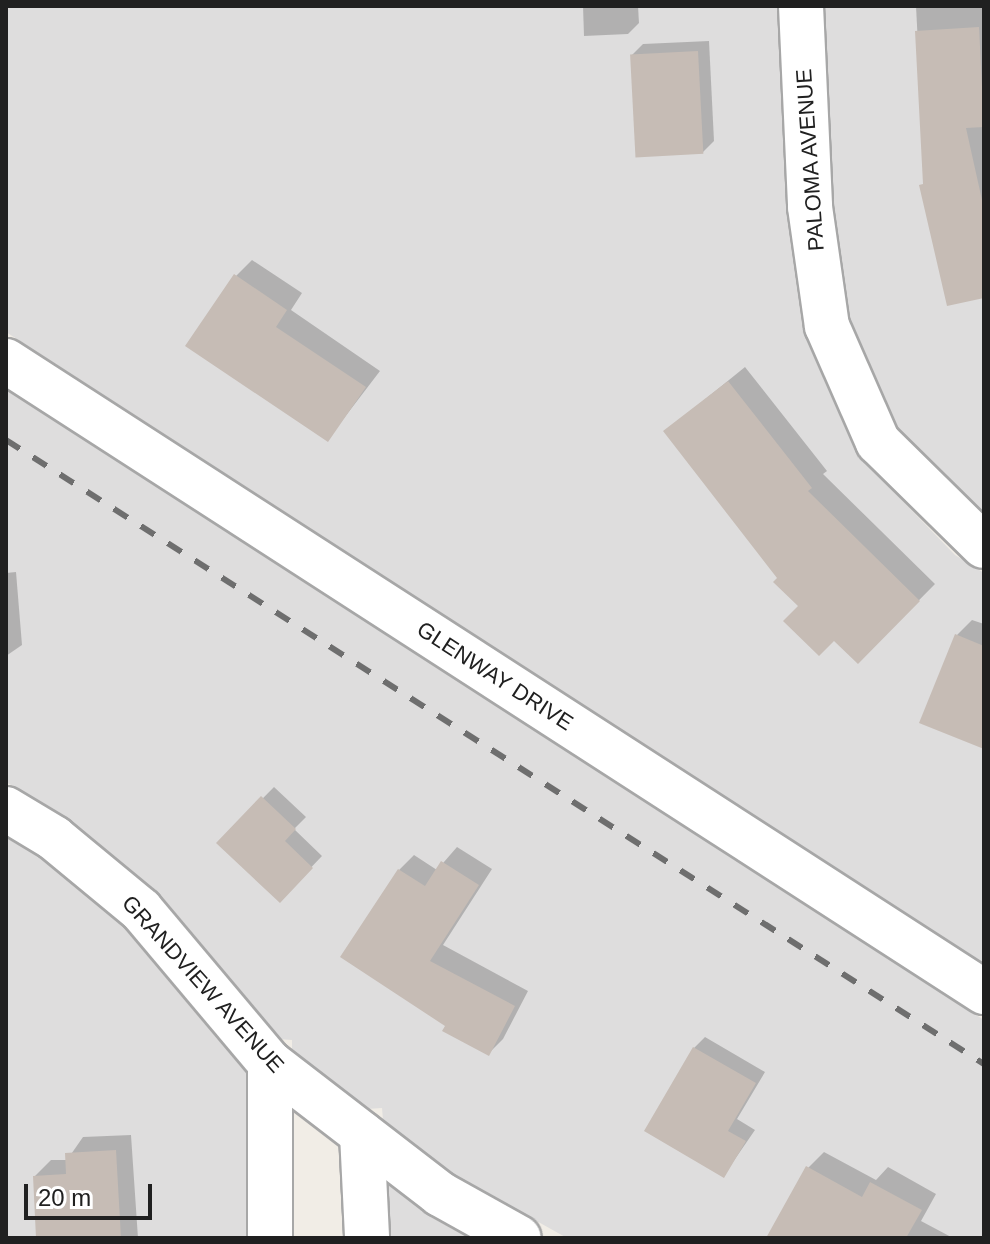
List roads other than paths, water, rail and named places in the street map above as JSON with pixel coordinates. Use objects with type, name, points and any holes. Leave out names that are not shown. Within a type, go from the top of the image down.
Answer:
[{"type":"street","name":"PALOMA AVENUE","points":[[801,6],[810,207],[827,326],[878,442],[984,546]]},
{"type":"street","name":"GLENWAY DRIVE","points":[[6,361],[984,992]]},
{"type":"street","name":"GRANDVIEW AVENUE","points":[[6,809],[54,838],[141,910],[270,1063],[440,1194],[519,1238]]},
{"type":"street","points":[[270,1063],[270,1238]]},
{"type":"street","points":[[362,1134],[367,1238]]},
{"type":"railway","points":[[6,440],[984,1064]]}]
